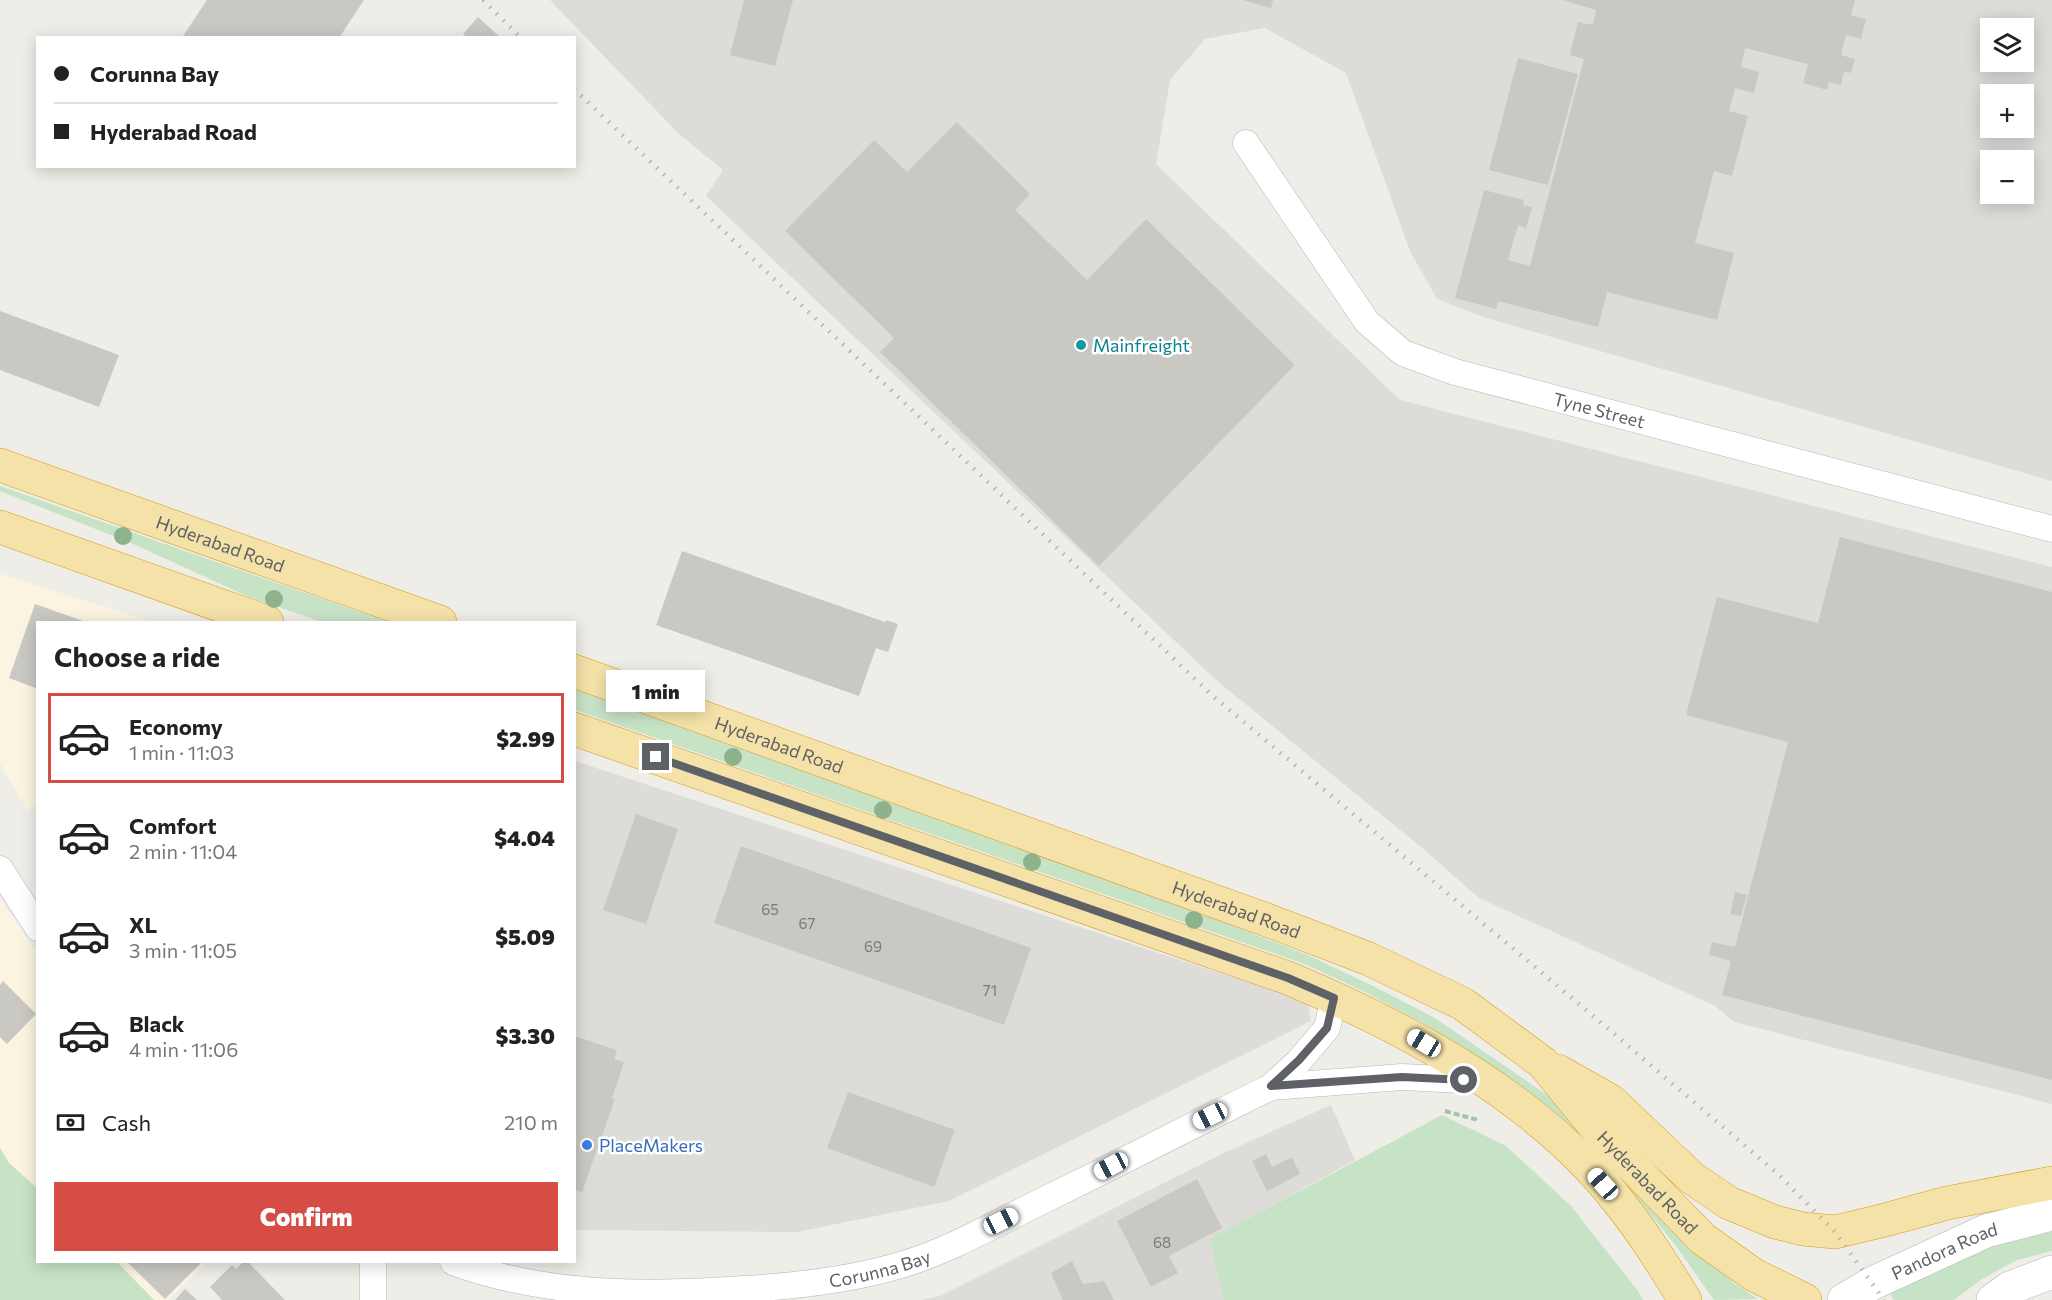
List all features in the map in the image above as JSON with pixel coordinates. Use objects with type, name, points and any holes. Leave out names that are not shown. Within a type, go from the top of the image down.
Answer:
[{"type":"highway","name":"Hyderabad Road","points":[[0,465],[437,621]]},
{"type":"highway","points":[[0,527],[264,621]]},
{"type":"highway","name":"Hyderabad Road","points":[[576,672],[1256,916],[1369,960],[1463,1004],[1543,1063],[1602,1134],[1703,1239],[1754,1275],[1805,1300]]},
{"type":"highway","name":"Hyderabad Road","points":[[576,730],[1288,978],[1396,1027],[1485,1082],[1553,1133],[1618,1200],[1685,1300]]},
{"type":"highway","points":[[1543,1063],[1611,1101],[1692,1178],[1729,1203],[1803,1229],[1835,1232],[1958,1201],[2052,1183]]},
{"type":"main road","name":"Pandora Road","points":[[1844,1300],[1873,1283],[1986,1231],[2052,1214]]},
{"type":"main road","points":[[1993,1300],[2010,1288],[2052,1272]]},
{"type":"street","name":"Tyne Street","points":[[1246,143],[1367,321],[1403,353],[1455,372],[2052,529]]},
{"type":"street","points":[[0,868],[36,925]]},
{"type":"street","name":"Corunna Bay","points":[[457,1263],[514,1279],[573,1289],[633,1293],[706,1292],[774,1287],[836,1280],[905,1264],[967,1238],[1271,1086],[1299,1060],[1327,1028],[1334,998]]},
{"type":"street","name":"Corunna Bay","points":[[1271,1086],[1402,1077],[1485,1082]]},
{"type":"street","points":[[373,1263],[373,1300]]},
{"type":"path","points":[[1440,1110],[1484,1121]]},
{"type":"shaded area","points":[[550,0],[2052,0],[2052,481],[1486,318],[1437,299],[1410,251],[1346,73],[1265,28],[1205,39],[1170,80],[1156,164],[1400,400],[2052,567],[2052,1104],[1734,1022],[1715,1006],[1479,898],[1421,847],[1216,680],[706,196],[723,170],[679,134]]},
{"type":"shaded area","points":[[0,574],[151,621],[36,621],[36,805],[28,811],[0,764]]},
{"type":"shaded area","points":[[576,761],[1308,1002],[1311,1021],[949,1201],[797,1232],[576,1230]]},
{"type":"shaded area","points":[[0,899],[36,951],[36,1187],[9,1163],[0,1148]]},
{"type":"shaded area","points":[[1331,1105],[1355,1160],[1211,1239],[1224,1300],[921,1300],[940,1296],[1226,1152]]},
{"type":"shaded area","points":[[118,1263],[206,1263],[168,1300],[154,1300]]},
{"type":"green space","points":[[0,486],[385,621],[319,621],[247,596],[131,543],[0,491]]},
{"type":"green space","points":[[576,689],[1195,911],[1310,956],[1375,987],[1435,1018],[1550,1097],[1706,1258],[1736,1285],[1758,1299],[1714,1300],[1676,1246],[1633,1193],[1588,1147],[1479,1058],[1423,1023],[1307,965],[576,710]]},
{"type":"green space","points":[[1442,1115],[1506,1146],[1571,1206],[1643,1300],[1224,1300],[1210,1239]]},
{"type":"green space","points":[[0,1148],[9,1163],[36,1187],[36,1263],[118,1263],[154,1300],[0,1300]]},
{"type":"green space","points":[[2052,1223],[2052,1251],[2017,1260],[1982,1279],[1954,1300],[1894,1300],[1886,1287]]},
{"type":"building","points":[[207,0],[364,0],[340,36],[183,36]]},
{"type":"building","points":[[744,0],[793,0],[775,66],[730,55]]},
{"type":"building","points":[[1242,0],[1273,0],[1271,8]]},
{"type":"building","points":[[1562,0],[1855,0],[1851,15],[1866,19],[1861,39],[1846,35],[1841,55],[1855,59],[1851,73],[1844,71],[1841,85],[1829,82],[1827,90],[1803,83],[1808,64],[1745,48],[1741,67],[1759,72],[1754,93],[1735,88],[1729,111],[1748,116],[1732,176],[1714,171],[1695,243],[1734,253],[1717,320],[1607,292],[1598,327],[1498,301],[1496,309],[1455,298],[1484,190],[1524,200],[1523,205],[1532,207],[1526,228],[1518,225],[1508,260],[1530,266],[1584,59],[1570,55],[1578,22],[1593,25],[1596,10]]},
{"type":"building","points":[[478,17],[499,36],[466,36],[463,34]]},
{"type":"building","points":[[1518,58],[1578,74],[1548,185],[1489,170]]},
{"type":"building","name":"Mainfreight","points":[[957,122],[1030,194],[1015,210],[1087,280],[1146,219],[1295,365],[1099,566],[880,352],[894,338],[785,231],[874,140],[907,172]]},
{"type":"building","points":[[0,311],[119,355],[99,407],[0,370]]},
{"type":"building","points":[[1840,537],[2052,592],[2052,1080],[1722,995],[1731,961],[1709,955],[1712,942],[1735,947],[1788,742],[1686,715],[1717,597],[1818,623]]},
{"type":"building","points":[[682,551],[885,622],[886,620],[898,624],[888,652],[876,648],[859,696],[656,625]]},
{"type":"building","points":[[35,604],[83,621],[36,621],[36,688],[9,678]]},
{"type":"building","points":[[636,814],[678,829],[646,924],[603,910]]},
{"type":"building","points":[[741,846],[1031,948],[1004,1025],[714,923]]},
{"type":"building","points":[[1735,892],[1747,895],[1741,916],[1730,914]]},
{"type":"building","points":[[3,981],[36,1014],[7,1044],[0,1037],[0,985]]},
{"type":"building","name":"PlaceMakers","points":[[576,1037],[617,1050],[614,1059],[624,1062],[612,1098],[615,1099],[582,1192],[576,1190]]},
{"type":"building","points":[[848,1092],[955,1130],[934,1187],[827,1148]]},
{"type":"building","points":[[1266,1154],[1272,1167],[1292,1157],[1300,1174],[1267,1191],[1252,1161]]},
{"type":"building","points":[[1197,1179],[1222,1228],[1169,1256],[1178,1273],[1151,1287],[1117,1221]]},
{"type":"building","points":[[1072,1261],[1083,1284],[1104,1281],[1114,1300],[1063,1300],[1051,1273]]},
{"type":"building","points":[[128,1263],[201,1263],[165,1299]]},
{"type":"building","points":[[242,1263],[249,1263],[285,1300],[222,1300],[210,1287],[232,1265],[236,1269]]},
{"type":"building","points":[[185,1289],[197,1300],[175,1300]]},
{"type":"railway","points":[[483,0],[519,36]]},
{"type":"railway","points":[[576,91],[1214,697],[1778,1174],[1835,1232],[1884,1300]]},
{"type":"place","name":"Mainfreight","points":[[1081,345]]},
{"type":"place","name":"PlaceMakers","points":[[587,1145]]},
{"type":"route","points":[[656,757],[1288,978],[1334,998],[1327,1028],[1299,1060],[1271,1086],[1402,1077],[1464,1080]]}]
